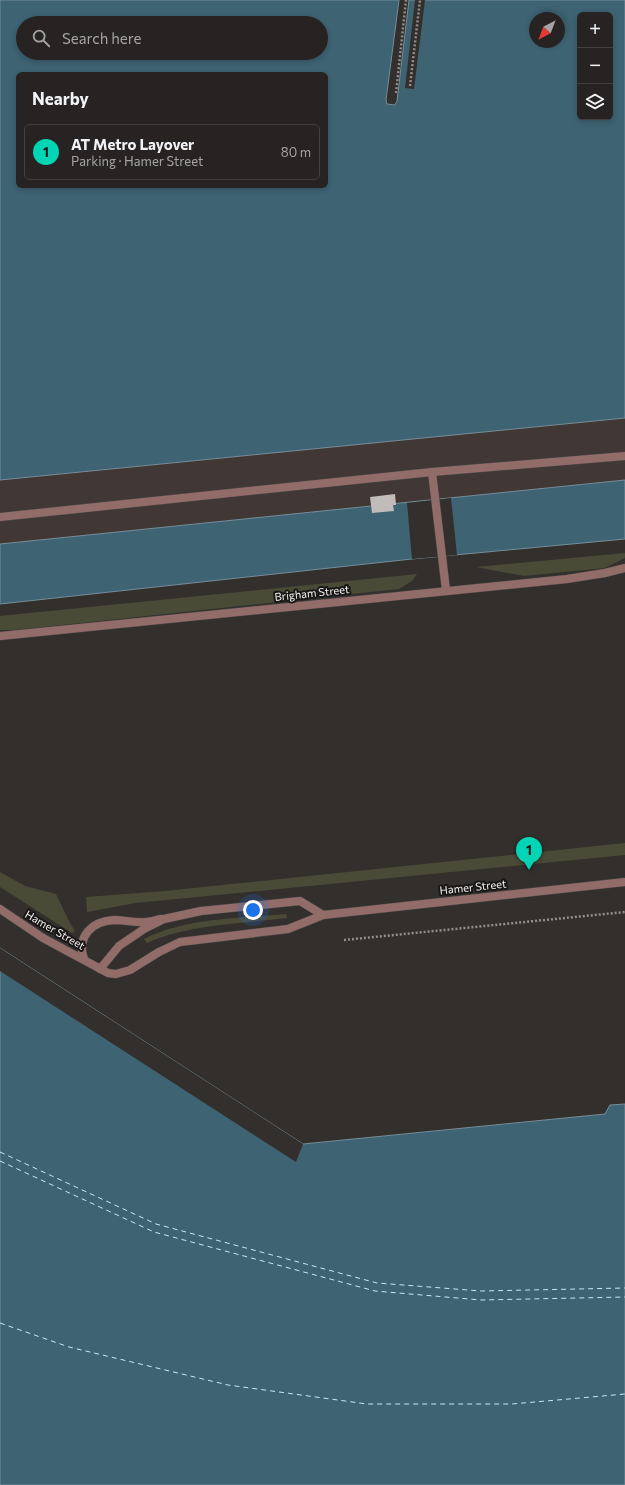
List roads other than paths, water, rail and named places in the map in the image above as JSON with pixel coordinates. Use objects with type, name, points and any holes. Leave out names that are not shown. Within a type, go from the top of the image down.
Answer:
[{"type":"street","points":[[0,517],[432,472],[625,456]]},
{"type":"street","points":[[432,472],[446,590]]},
{"type":"street","name":"Brigham Street","points":[[0,636],[567,579],[606,574],[625,568]]},
{"type":"street","name":"Hamer Street","points":[[0,909],[43,938],[100,969],[108,972],[123,973],[138,966],[159,952],[180,942],[288,929],[323,914],[625,882]]},
{"type":"street","points":[[84,959],[80,950],[82,942],[88,931],[99,924],[116,920],[146,922],[200,910],[300,901],[323,914]]},
{"type":"street","points":[[100,969],[119,946],[144,929],[164,919]]},
{"type":"water","points":[[0,0],[399,0],[386,100],[387,104],[395,105],[397,101],[409,0],[625,0],[625,418],[0,480]]},
{"type":"water","points":[[625,480],[625,539],[412,559],[0,604],[0,544]]},
{"type":"water","points":[[0,948],[303,1144],[605,1114],[610,1105],[625,1104],[625,1485],[0,1485]]},
{"type":"place","name":"AT Metro Layover","points":[[529,870]]}]
